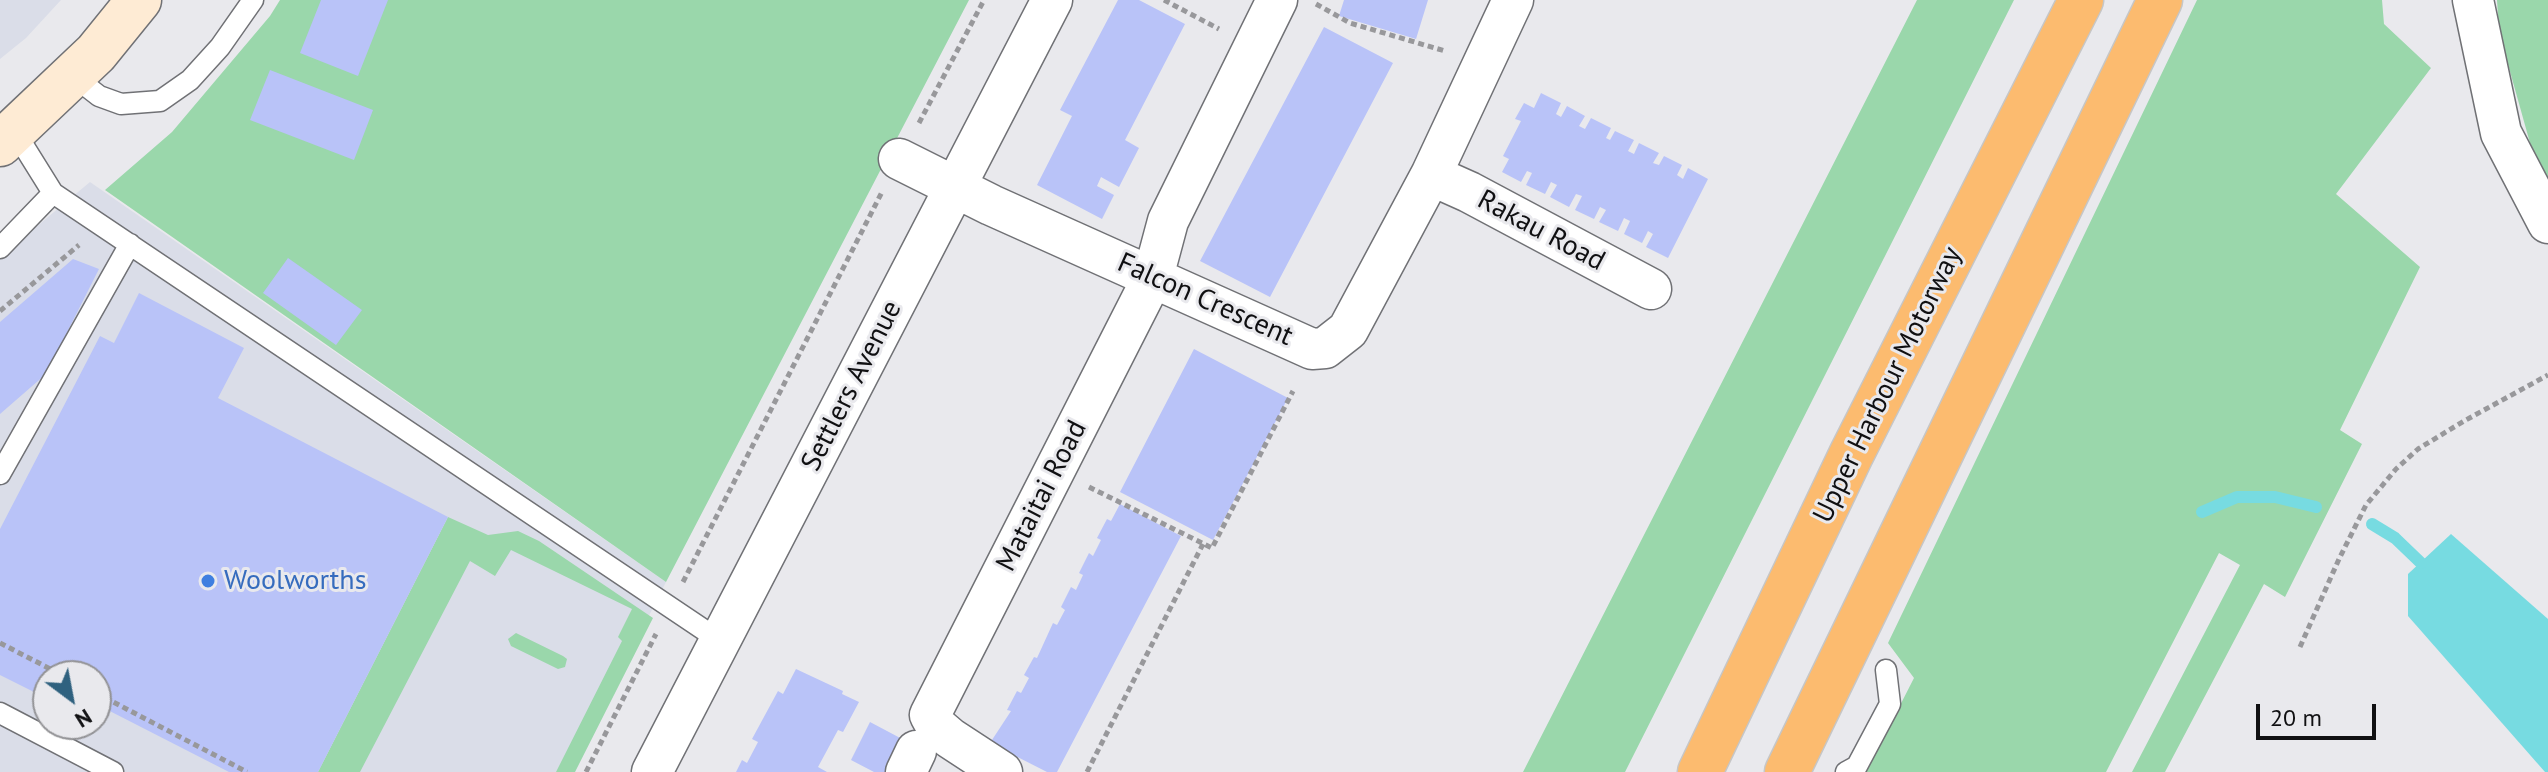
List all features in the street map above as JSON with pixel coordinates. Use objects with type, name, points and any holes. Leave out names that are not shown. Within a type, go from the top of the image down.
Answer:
[{"type":"highway","name":"Upper Harbour Motorway","points":[[1700,772],[1851,455],[2081,0]]},
{"type":"highway","points":[[1787,772],[2160,0]]},
{"type":"main road","points":[[7,138],[96,53],[139,0]]},
{"type":"street","name":"Settlers Avenue","points":[[652,772],[1052,0]]},
{"type":"street","name":"Mataitai Road","points":[[918,746],[1153,277],[1168,221],[1277,0]]},
{"type":"street","name":"Falcon Crescent","points":[[901,156],[991,205],[1312,349],[1325,348],[1348,330],[1431,175],[1513,0]]},
{"type":"street","points":[[2473,0],[2501,133],[2548,223]]},
{"type":"street","name":"Rakau Road","points":[[1431,175],[1651,289]]},
{"type":"street","points":[[918,746],[936,726],[1002,772]]},
{"type":"lane","points":[[72,75],[99,96],[121,104],[160,101],[190,80],[220,47],[253,0]]},
{"type":"lane","points":[[7,138],[53,193],[719,640]]},
{"type":"lane","points":[[0,248],[53,193]]},
{"type":"lane","points":[[0,474],[130,244]]},
{"type":"lane","points":[[1846,772],[1857,766],[1890,704],[1886,670]]},
{"type":"lane","points":[[7,717],[113,772]]},
{"type":"path","points":[[586,772],[984,0]]},
{"type":"path","points":[[1164,0],[1252,47]]},
{"type":"path","points":[[1309,0],[1350,23],[1454,54]]},
{"type":"path","points":[[0,311],[101,226]]},
{"type":"path","points":[[2300,647],[2366,505],[2396,469],[2418,449],[2548,375]]},
{"type":"path","points":[[1077,481],[1212,548],[1293,391]]},
{"type":"path","points":[[1087,772],[1203,544]]},
{"type":"path","points":[[0,643],[33,660]]},
{"type":"path","points":[[112,701],[247,772]]},
{"type":"shaded area","points":[[0,0],[61,0],[26,38],[0,59]]},
{"type":"shaded area","points":[[90,182],[666,582],[570,772],[0,772],[0,257]]},
{"type":"green space","points":[[280,0],[969,0],[666,582],[105,190],[172,132]]},
{"type":"green space","points":[[1917,0],[2014,0],[1625,772],[1523,772]]},
{"type":"green space","points":[[2197,0],[2382,0],[2384,24],[2431,68],[2336,194],[2420,267],[2340,430],[2362,444],[2285,597],[2264,584],[2165,772],[2132,772],[2240,565],[2219,553],[2106,772],[1866,772],[1914,678],[1888,643]]},
{"type":"green space","points":[[2497,0],[2548,0],[2548,178],[2530,143],[2499,32]]},
{"type":"green space","points":[[448,517],[488,535],[518,531],[539,541],[653,618],[575,772],[556,772],[622,641],[618,637],[632,609],[511,550],[495,576],[470,561],[360,772],[318,772]]},
{"type":"green space","points":[[516,633],[563,656],[567,659],[565,667],[558,669],[511,646],[508,639]]},
{"type":"water","points":[[2451,534],[2548,619],[2548,772],[2408,616],[2408,574]]},
{"type":"building","points":[[321,0],[388,0],[358,76],[300,53]]},
{"type":"building","points":[[1118,0],[1139,0],[1185,24],[1125,140],[1139,148],[1119,187],[1101,177],[1097,186],[1114,195],[1102,219],[1037,185],[1072,116],[1060,110]]},
{"type":"building","points":[[1344,0],[1428,0],[1416,39],[1339,16]]},
{"type":"building","points":[[1324,27],[1393,63],[1270,297],[1200,261]]},
{"type":"building","points":[[270,70],[373,110],[354,160],[250,120]]},
{"type":"building","points":[[1541,93],[1561,103],[1556,114],[1561,117],[1567,106],[1585,116],[1579,126],[1585,129],[1591,118],[1611,128],[1606,138],[1610,140],[1615,131],[1634,140],[1628,151],[1634,154],[1639,143],[1659,153],[1653,163],[1659,165],[1664,156],[1682,165],[1677,175],[1683,179],[1688,168],[1708,179],[1668,258],[1646,247],[1653,234],[1648,231],[1642,243],[1624,234],[1630,221],[1624,218],[1618,231],[1599,222],[1606,210],[1600,207],[1594,219],[1575,210],[1582,196],[1576,194],[1569,207],[1550,197],[1557,185],[1551,182],[1545,194],[1526,185],[1532,173],[1527,171],[1521,182],[1502,172],[1509,159],[1503,156],[1521,121],[1515,119],[1524,103],[1534,108]]},
{"type":"building","points":[[288,258],[362,310],[336,345],[263,293]]},
{"type":"building","points":[[73,259],[99,269],[46,374],[0,414],[0,322]]},
{"type":"building","name":"Woolworths","points":[[139,293],[244,348],[218,398],[448,517],[318,772],[229,772],[112,712],[112,660],[32,660],[32,691],[0,675],[0,529],[100,336],[114,343]]},
{"type":"building","points":[[1194,349],[1288,398],[1213,540],[1120,492]]},
{"type":"building","points":[[1120,504],[1181,536],[1057,772],[1047,772],[990,743],[1011,711],[1007,710],[1017,691],[1021,693],[1029,678],[1024,675],[1034,657],[1037,658],[1053,623],[1057,625],[1065,610],[1061,607],[1071,587],[1076,590],[1083,575],[1079,573],[1089,553],[1093,556],[1101,540],[1097,538],[1107,519],[1111,521]]},
{"type":"building","points":[[796,669],[859,702],[843,732],[838,730],[818,767],[827,772],[736,772],[742,760],[747,763],[758,742],[752,739],[778,691],[783,694]]},
{"type":"building","points":[[870,722],[904,740],[886,772],[874,772],[851,760]]},
{"type":"waterway","points":[[2202,512],[2237,497],[2275,497],[2316,507]]},
{"type":"waterway","points":[[2372,524],[2395,538],[2421,563]]},
{"type":"place","name":"Woolworths","points":[[208,581]]}]
